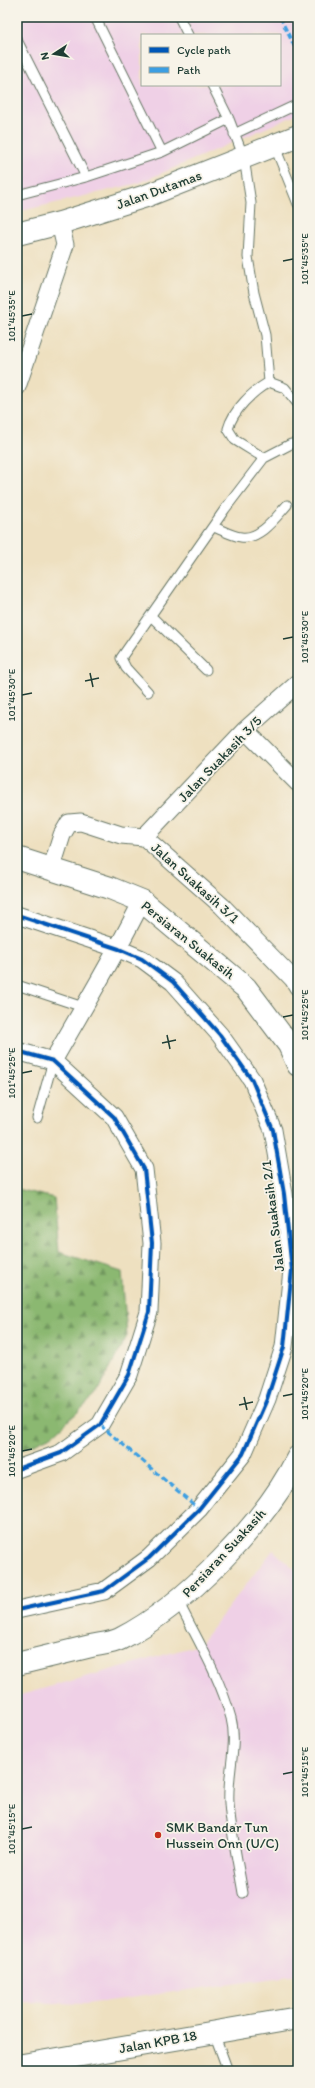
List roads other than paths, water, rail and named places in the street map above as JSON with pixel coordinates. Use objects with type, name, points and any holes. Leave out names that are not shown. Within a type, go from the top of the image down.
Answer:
[{"type":"street","name":"Jalan Dutamas","points":[[17,234],[60,223],[146,196],[275,147],[298,136]]},
{"type":"street","points":[[17,387],[65,245],[60,223]]},
{"type":"street","name":"Jalan Suakasih 3/5","points":[[144,837],[245,730],[298,683]]},
{"type":"street","points":[[245,730],[298,783]]},
{"type":"street","name":"Jalan Suakasih 3/1","points":[[51,870],[62,836],[69,823],[81,822],[121,835],[144,837],[222,906],[293,979],[298,987]]},
{"type":"street","name":"Persiaran Suakasih","points":[[17,858],[110,888],[142,901],[246,988],[289,1045],[298,1065]]},
{"type":"street","points":[[53,1061],[83,1007],[119,949],[142,901]]},
{"type":"street","name":"Jalan Suakasih 2/1","points":[[17,915],[119,949],[142,959],[173,982],[220,1035],[252,1080],[273,1130],[292,1253],[292,1270],[284,1347],[267,1399],[243,1454],[199,1509],[149,1558],[104,1591],[17,1610]]},
{"type":"street","points":[[17,1051],[53,1061],[114,1117],[144,1169],[152,1243],[149,1312],[129,1375],[100,1425],[61,1453],[17,1469]]},
{"type":"street","name":"Persiaran Suakasih","points":[[17,1664],[119,1639],[178,1601],[206,1575],[255,1522],[288,1478],[298,1457]]},
{"type":"street","name":"Jalan KPB 18","points":[[17,2066],[298,2018]]},
{"type":"lane","points":[[95,17],[162,152]]},
{"type":"lane","points":[[179,17],[188,34]]},
{"type":"lane","points":[[17,40],[86,177]]},
{"type":"lane","points":[[212,86],[229,119],[244,158],[251,202],[248,257],[254,293],[265,335],[269,382]]},
{"type":"lane","points":[[234,134],[298,104]]},
{"type":"lane","points":[[17,194],[86,177],[162,152],[229,119]]},
{"type":"lane","points":[[275,147],[295,184],[298,204]]},
{"type":"lane","points":[[269,382],[285,388],[298,404]]},
{"type":"lane","points":[[264,458],[235,440],[228,428],[230,421],[255,390],[269,382]]},
{"type":"lane","points":[[148,692],[126,668],[121,658],[126,649],[152,617],[226,508],[264,458],[291,444],[298,444]]},
{"type":"lane","points":[[214,527],[242,537],[253,536],[263,530],[287,505]]},
{"type":"lane","points":[[152,617],[206,670]]},
{"type":"lane","points":[[17,985],[83,1007]]},
{"type":"lane","points":[[37,1118],[53,1061]]},
{"type":"lane","points":[[178,1601],[223,1694],[231,1719],[233,1741],[229,1776],[229,1802],[243,1893]]},
{"type":"lane","points":[[214,2032],[228,2071]]},
{"type":"place","name":"SMK Bandar Tun Hussein Onn (U/C)","points":[[158,1835]]}]
